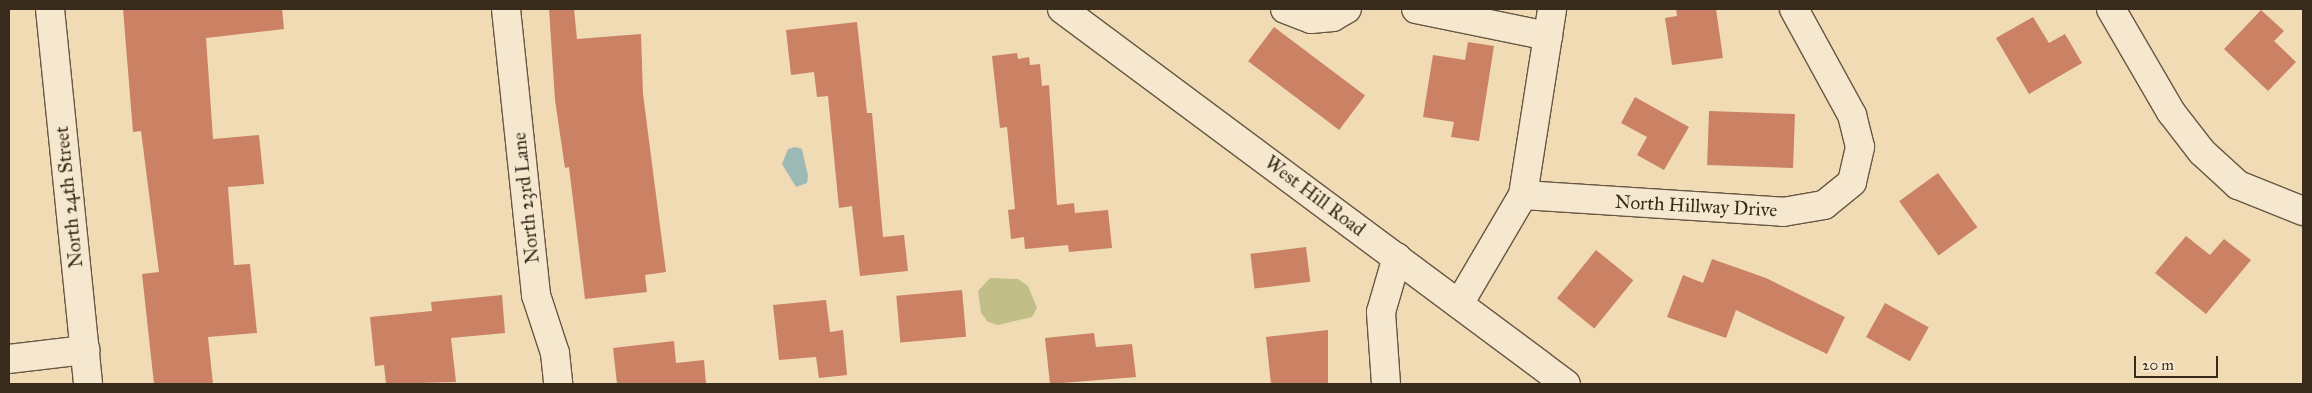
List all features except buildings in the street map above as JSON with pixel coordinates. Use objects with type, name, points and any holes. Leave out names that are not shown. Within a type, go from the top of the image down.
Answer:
[{"type":"street","name":"North 24th Street","points":[[50,9],[88,384]]},
{"type":"street","name":"North 23rd Lane","points":[[506,9],[536,295],[555,353],[558,384]]},
{"type":"street","name":"West Hill Road","points":[[1062,9],[1566,384]]},
{"type":"street","points":[[1285,9],[1310,19],[1333,17],[1346,9]]},
{"type":"street","points":[[1416,9],[1548,36]]},
{"type":"street","points":[[1459,304],[1523,195],[1552,9]]},
{"type":"street","name":"North Hillway Drive","points":[[1523,195],[1783,212],[1824,205],[1852,182],[1860,146],[1852,115],[1794,9]]},
{"type":"street","points":[[2111,9],[2171,112],[2202,152],[2238,185],[2303,211]]},
{"type":"street","points":[[1386,384],[1381,312],[1397,257]]},
{"type":"street","points":[[9,359],[85,350]]},
{"type":"shaded area","points":[[990,278],[1018,279],[1028,286],[1037,308],[1032,317],[998,325],[988,322],[981,313],[978,291]]},
{"type":"water","points":[[795,147],[802,149],[808,176],[807,183],[796,187],[782,164],[788,149]]}]
